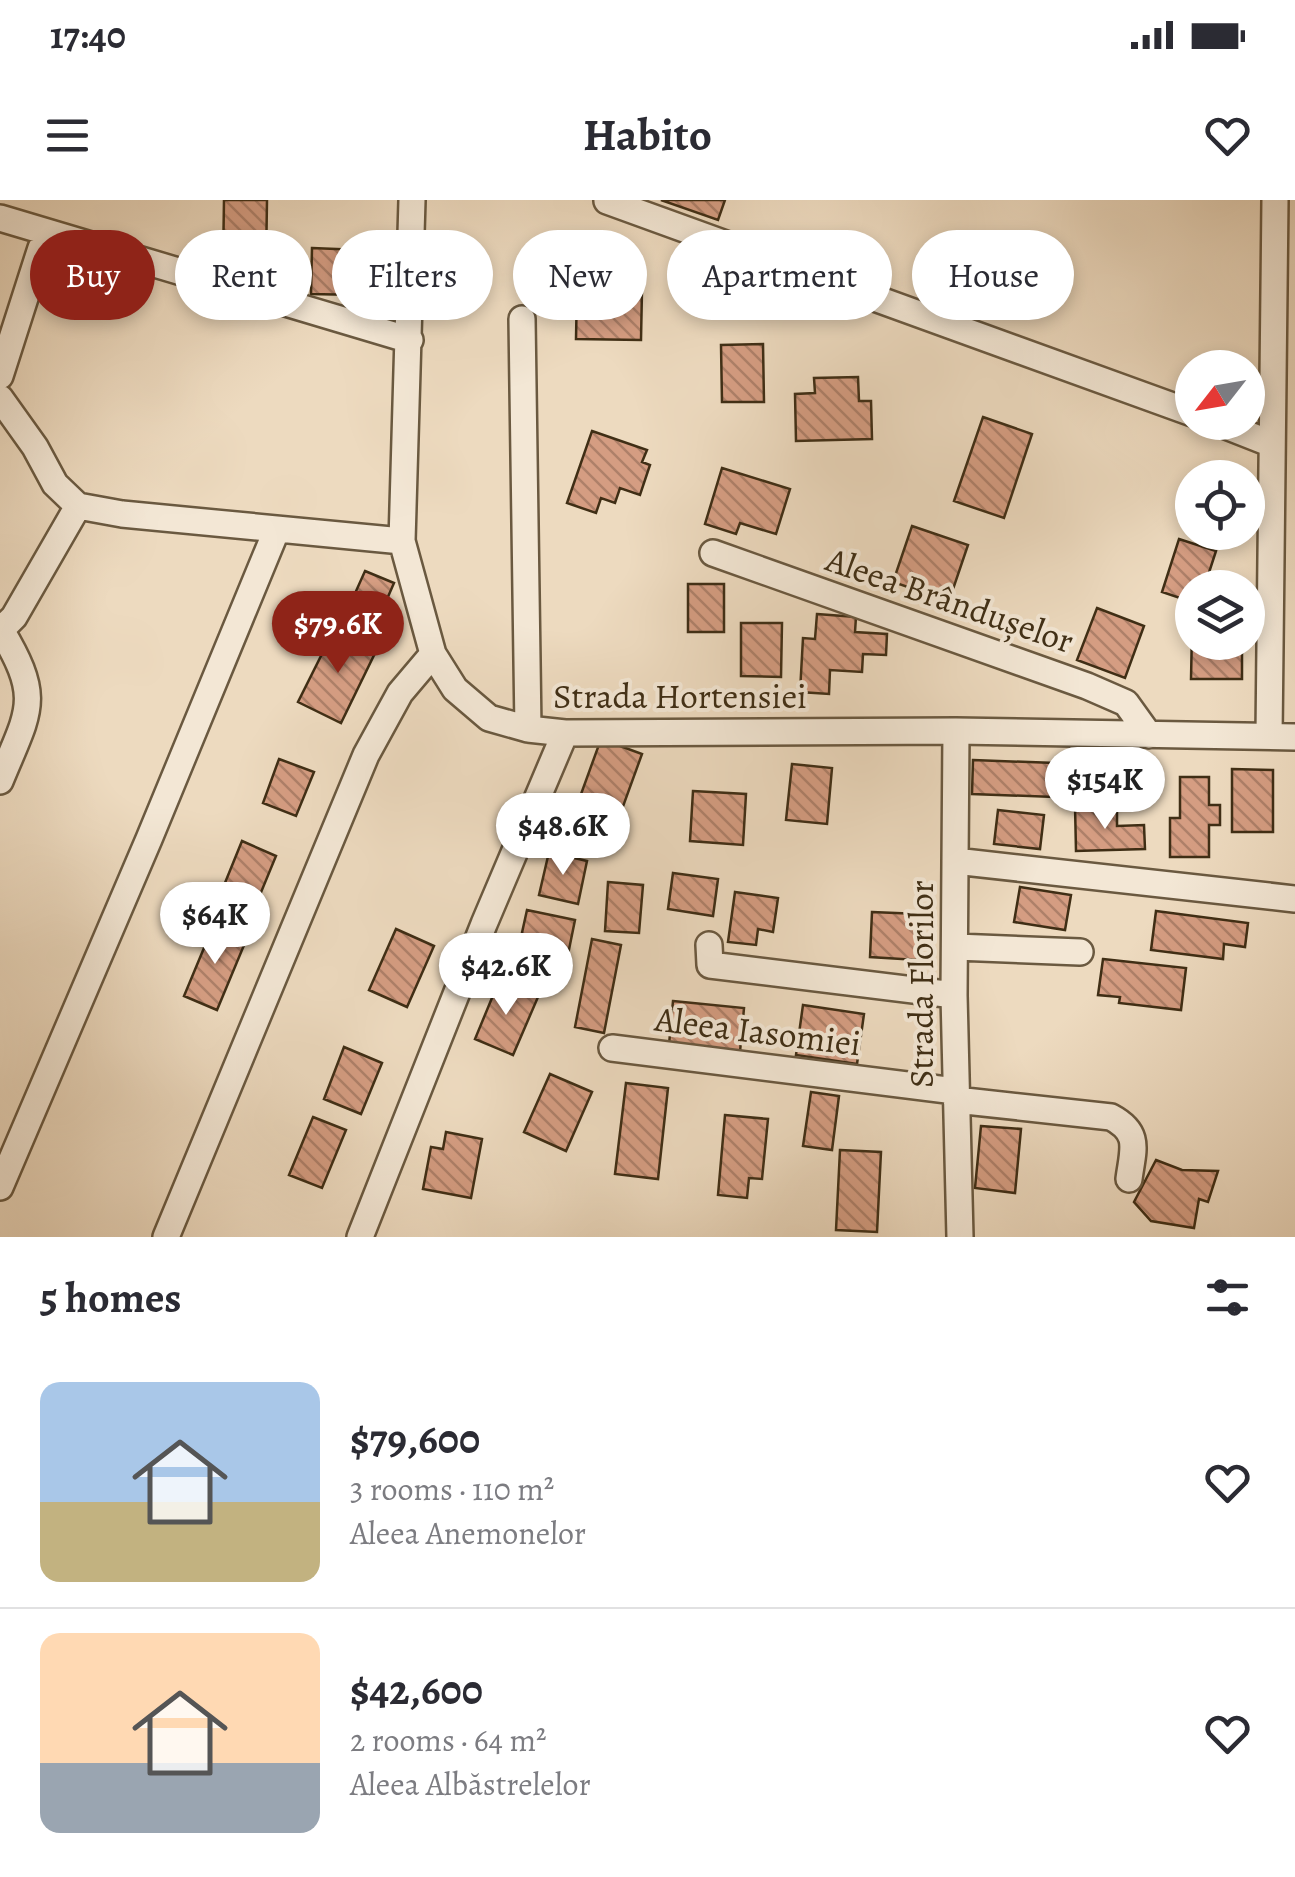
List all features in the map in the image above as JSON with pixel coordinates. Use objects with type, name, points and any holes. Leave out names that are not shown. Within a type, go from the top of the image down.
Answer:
[{"type":"street","name":"Strada Hortensiei","points":[[412,200],[402,541],[433,654],[455,689],[489,718],[528,729],[565,733],[956,731],[1282,737]]},
{"type":"street","points":[[1275,200],[1285,234],[1272,444],[1282,737]]},
{"type":"street","points":[[607,201],[1175,408]]},
{"type":"street","points":[[0,218],[410,340]]},
{"type":"street","points":[[0,376],[30,285]]},
{"type":"street","points":[[522,320],[528,729]]},
{"type":"street","points":[[0,398],[35,447],[55,484],[78,506],[122,514],[402,541]]},
{"type":"street","points":[[1262,440],[1272,444]]},
{"type":"street","points":[[0,780],[25,722],[30,692],[21,663],[1,631],[14,618],[78,506]]},
{"type":"street","points":[[3,1170],[150,839],[277,529]]},
{"type":"street","name":"Aleea Brândușelor","points":[[713,554],[1087,686],[1126,703],[1149,734]]},
{"type":"street","points":[[166,1237],[366,755],[400,692],[433,654]]},
{"type":"street","name":"Strada Florilor","points":[[956,731],[954,995],[960,1237]]},
{"type":"street","points":[[360,1237],[484,924],[565,733]]},
{"type":"street","points":[[955,861],[1295,899]]},
{"type":"street","points":[[709,945],[710,965],[954,995]]},
{"type":"street","points":[[956,946],[1080,952]]},
{"type":"street","name":"Aleea Iasomiei","points":[[612,1048],[1110,1117],[1126,1126],[1134,1140],[1130,1178]]},
{"type":"building","points":[[224,200],[267,200],[267,230],[224,230]]},
{"type":"building","points":[[661,200],[725,200],[718,220]]},
{"type":"building","points":[[312,248],[332,249],[332,294],[312,294]]},
{"type":"building","points":[[576,320],[641,320],[641,340],[576,339]]},
{"type":"building","points":[[763,344],[764,402],[722,402],[721,345]]},
{"type":"building","points":[[858,377],[859,401],[871,401],[872,439],[796,441],[795,394],[815,393],[814,378]]},
{"type":"building","points":[[983,417],[1032,434],[1004,518],[954,501]]},
{"type":"building","points":[[592,431],[647,450],[642,462],[650,465],[640,495],[620,488],[615,503],[601,498],[596,513],[567,503]]},
{"type":"building","points":[[722,468],[790,489],[776,534],[740,523],[736,534],[705,524]]},
{"type":"building","points":[[912,526],[968,545],[949,601],[893,582]]},
{"type":"building","points":[[1175,550],[1216,551],[1210,570],[1175,570],[1175,596],[1162,592]]},
{"type":"building","points":[[365,571],[394,583],[377,622],[348,609]]},
{"type":"building","points":[[688,584],[724,584],[724,632],[688,632]]},
{"type":"building","points":[[1097,608],[1144,626],[1125,678],[1077,660]]},
{"type":"building","points":[[817,614],[856,617],[855,632],[887,634],[886,655],[863,654],[862,672],[830,670],[829,694],[800,692],[803,638],[815,639]]},
{"type":"building","points":[[741,623],[782,623],[781,677],[741,676]]},
{"type":"building","points":[[335,628],[377,649],[341,723],[298,702]]},
{"type":"building","points":[[1191,660],[1242,660],[1242,679],[1191,679]]},
{"type":"building","points":[[601,739],[642,754],[613,834],[572,819]]},
{"type":"building","points":[[279,759],[314,772],[296,816],[263,803]]},
{"type":"building","points":[[973,760],[1055,763],[1054,797],[972,794]]},
{"type":"building","points":[[792,764],[832,768],[827,824],[786,820]]},
{"type":"building","points":[[1232,769],[1273,770],[1273,832],[1232,832]]},
{"type":"building","points":[[1180,777],[1209,777],[1209,805],[1220,805],[1220,825],[1209,825],[1209,857],[1170,857],[1170,818],[1180,818]]},
{"type":"building","points":[[693,791],[746,794],[743,845],[690,841]]},
{"type":"building","points":[[1075,805],[1095,805],[1095,813],[1117,812],[1117,826],[1144,825],[1145,849],[1076,851]]},
{"type":"building","points":[[998,810],[1044,815],[1040,849],[994,844]]},
{"type":"building","points":[[242,841],[276,856],[252,914],[218,900]]},
{"type":"building","points":[[549,852],[587,861],[578,904],[539,895]]},
{"type":"building","points":[[673,873],[718,879],[713,916],[668,909]]},
{"type":"building","points":[[608,882],[643,885],[639,933],[605,931]]},
{"type":"building","points":[[1020,887],[1071,895],[1065,930],[1014,922]]},
{"type":"building","points":[[735,892],[778,898],[773,932],[758,929],[756,945],[728,942]]},
{"type":"building","points":[[527,910],[575,920],[563,979],[514,969]]},
{"type":"building","points":[[1156,911],[1248,923],[1245,947],[1224,944],[1223,959],[1151,950]]},
{"type":"building","points":[[872,912],[919,914],[917,960],[870,957]]},
{"type":"building","points":[[214,924],[247,938],[217,1010],[184,996]]},
{"type":"building","points":[[396,929],[434,946],[407,1007],[369,990]]},
{"type":"building","points":[[592,939],[621,945],[604,1033],[575,1027]]},
{"type":"building","points":[[1103,959],[1186,968],[1181,1010],[1119,1003],[1120,997],[1098,995]]},
{"type":"building","points":[[499,981],[538,997],[513,1055],[475,1039]]},
{"type":"building","points":[[673,1001],[744,1008],[740,1052],[669,1045]]},
{"type":"building","points":[[803,1005],[864,1014],[857,1064],[796,1055]]},
{"type":"building","points":[[344,1047],[382,1063],[361,1114],[324,1099]]},
{"type":"building","points":[[550,1074],[592,1092],[566,1151],[524,1132]]},
{"type":"building","points":[[626,1083],[668,1088],[658,1179],[615,1174]]},
{"type":"building","points":[[811,1092],[839,1096],[832,1150],[803,1146]]},
{"type":"building","points":[[725,1115],[768,1119],[762,1179],[749,1178],[747,1198],[718,1195]]},
{"type":"building","points":[[313,1117],[346,1130],[322,1188],[289,1175]]},
{"type":"building","points":[[981,1126],[1021,1129],[1015,1193],[975,1188]]},
{"type":"building","points":[[446,1132],[482,1139],[471,1198],[423,1189],[431,1147],[443,1149]]},
{"type":"building","points":[[840,1150],[881,1152],[877,1232],[836,1230]]},
{"type":"building","points":[[1156,1160],[1182,1170],[1218,1171],[1208,1202],[1199,1199],[1194,1228],[1151,1221],[1134,1202]]}]
